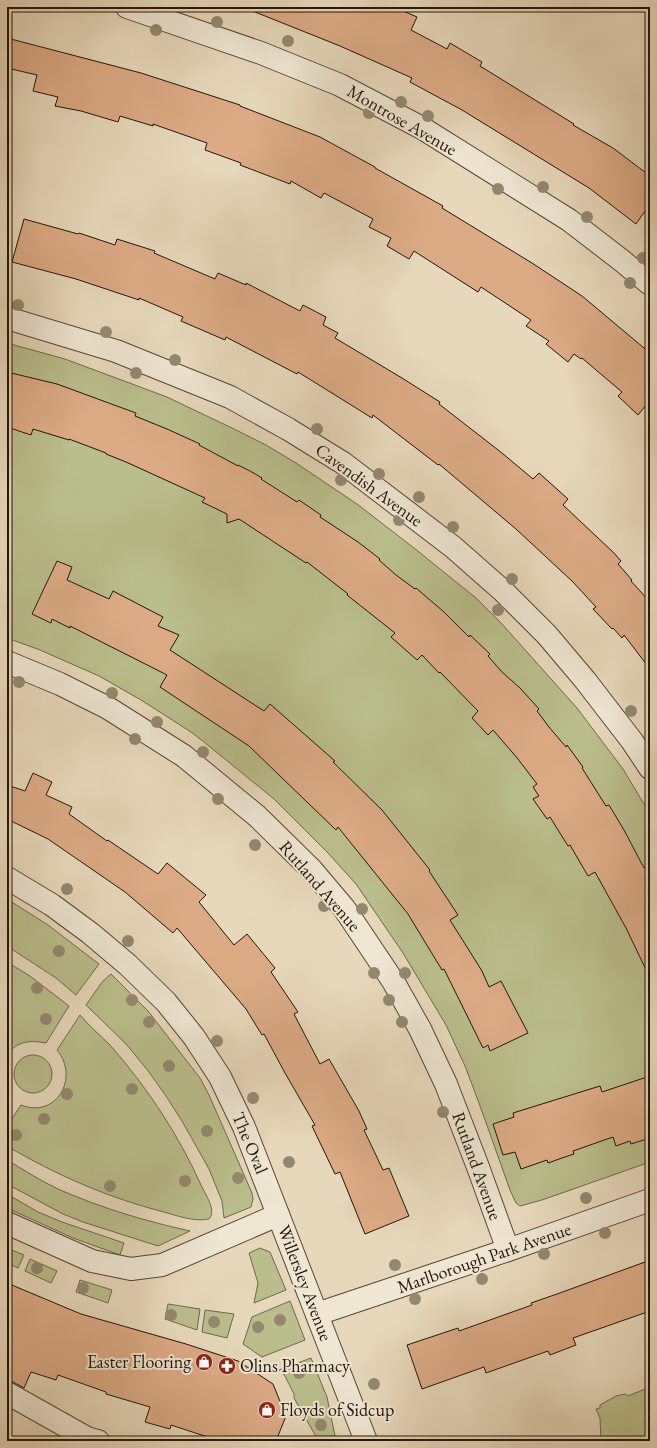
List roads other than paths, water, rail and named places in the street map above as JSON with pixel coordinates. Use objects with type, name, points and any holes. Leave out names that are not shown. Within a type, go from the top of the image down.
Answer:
[{"type":"street","name":"Montrose Avenue","points":[[127,7],[261,53],[340,85],[422,128],[569,220],[650,284]]},
{"type":"street","name":"Cavendish Avenue","points":[[7,318],[116,351],[230,397],[288,429],[343,463],[453,547],[503,591],[536,624],[585,680],[650,768]]},
{"type":"street","name":"Rutland Avenue","points":[[7,662],[60,684],[108,708],[184,756],[257,816],[311,869],[344,908],[393,981],[420,1029],[446,1084],[508,1250]]},
{"type":"street","name":"The Oval","points":[[7,878],[52,905],[90,933],[128,965],[166,1002],[194,1037],[220,1078],[244,1127],[278,1215]]},
{"type":"street","name":"Marlborough Park Avenue","points":[[317,1314],[508,1250],[650,1200]]},
{"type":"street","points":[[7,1223],[92,1261],[131,1269],[162,1265],[278,1215]]},
{"type":"street","name":"Willersley Avenue","points":[[278,1215],[366,1441]]},
{"type":"street","points":[[7,1393],[87,1438],[98,1441]]},
{"type":"place","name":"Easter Flooring","points":[[204,1362]]},
{"type":"place","name":"Olins Pharmacy","points":[[227,1366]]},
{"type":"place","name":"Floyds of Sidcup","points":[[267,1410]]}]
